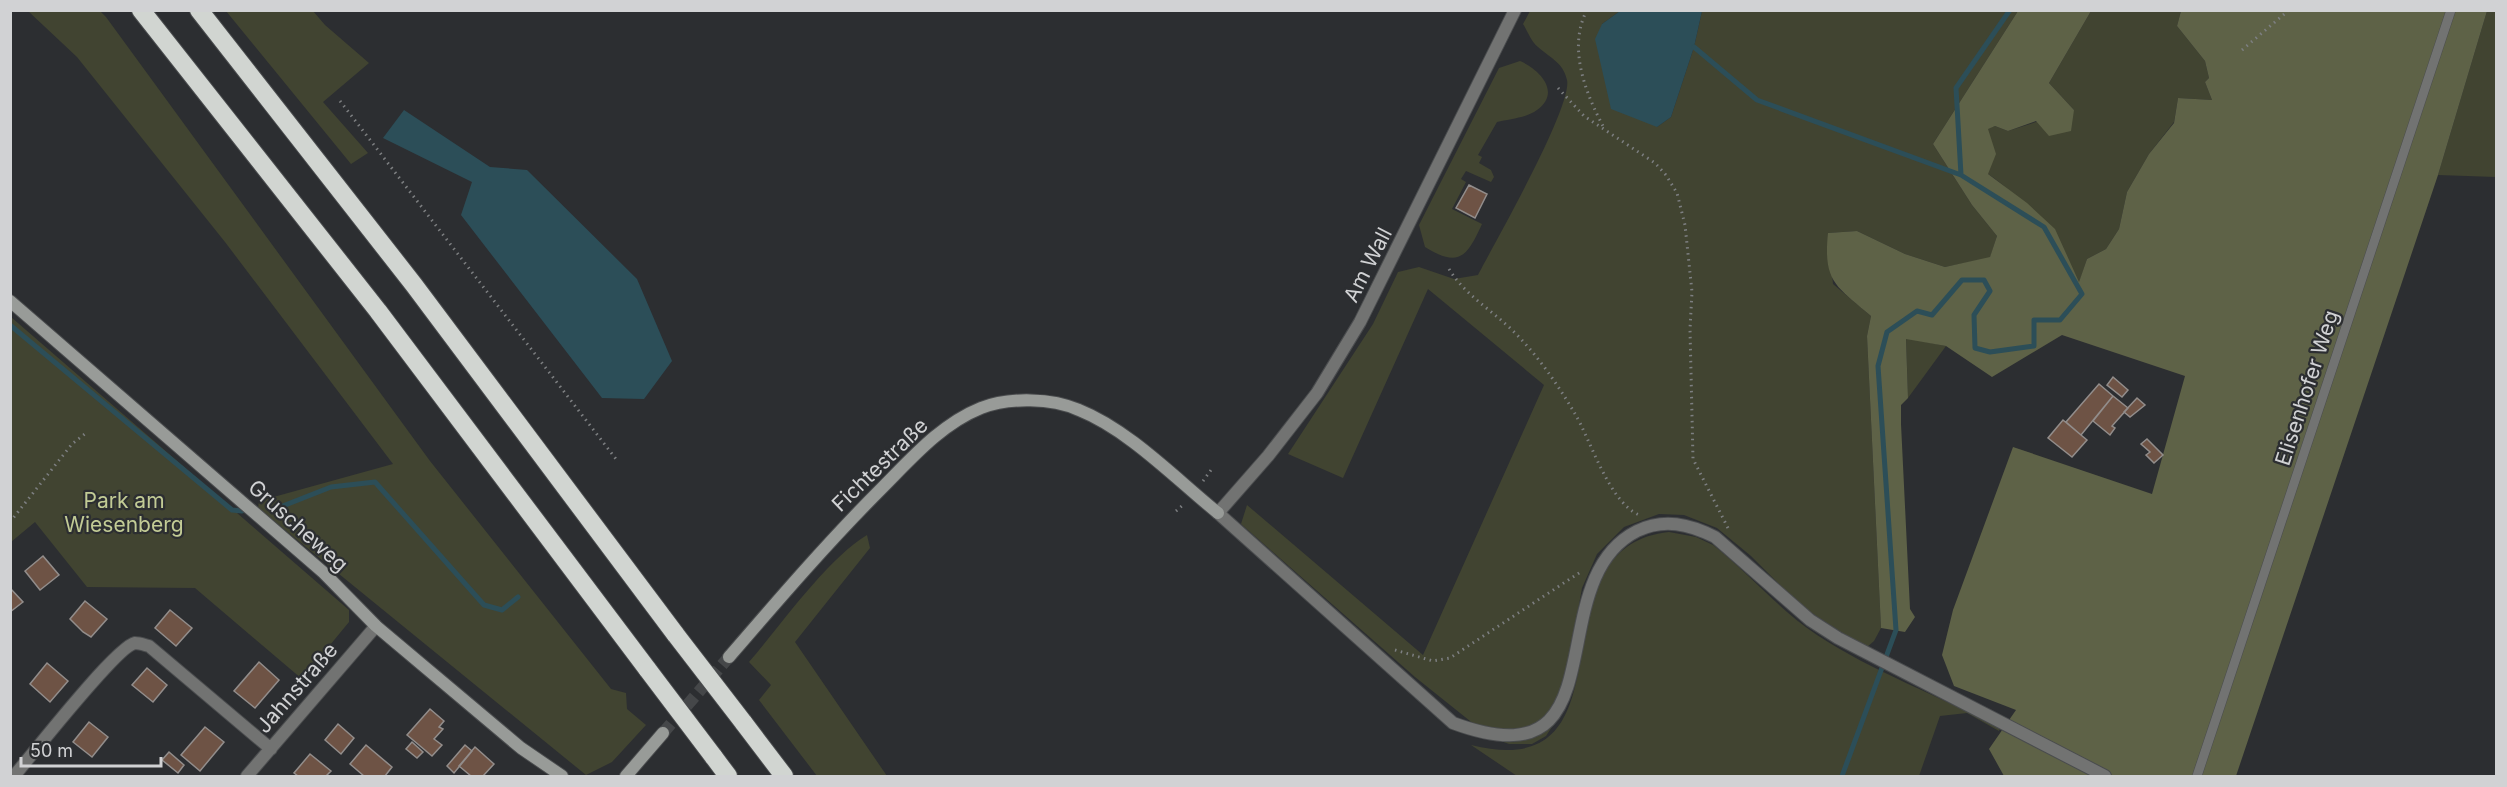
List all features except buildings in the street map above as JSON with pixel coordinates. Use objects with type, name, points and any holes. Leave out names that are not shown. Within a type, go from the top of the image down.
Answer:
[{"type":"highway","points":[[141,10],[378,312],[728,777]]},
{"type":"highway","points":[[199,10],[414,285],[784,777]]},
{"type":"street","name":"Am Wall","points":[[1218,513],[1268,456],[1317,393],[1360,322],[1515,10]]},
{"type":"street","name":"Gruscheweg","points":[[10,301],[324,573],[376,626],[538,762],[562,777]]},
{"type":"street","name":"Fichtestraße","points":[[729,657],[821,550],[927,443],[953,424],[981,408],[1031,401],[1078,409],[1124,436],[1218,513]]},
{"type":"street","points":[[1218,513],[1453,723],[1480,742]]},
{"type":"street","points":[[1567,719],[1584,617],[1596,580],[1609,554],[1627,536],[1652,524],[1675,523],[1696,528],[1715,537],[1810,620],[1867,654],[2105,777]]},
{"type":"street","name":"Jahnstraße","points":[[247,777],[376,626]]},
{"type":"street","points":[[14,777],[103,670],[124,649],[135,643],[148,646],[271,749]]},
{"type":"street","points":[[626,777],[663,734]]},
{"type":"lane","name":"Elisenhofer Weg","points":[[2197,777],[2451,10]]},
{"type":"path","points":[[1587,10],[1581,21],[1577,49],[1588,94],[1605,130]]},
{"type":"path","points":[[2242,50],[2289,10]]},
{"type":"path","points":[[1558,88],[1584,116],[1654,163],[1666,176],[1677,194],[1685,225],[1692,292],[1690,328],[1693,459],[1728,524],[1731,551]]},
{"type":"path","points":[[340,101],[616,459]]},
{"type":"path","points":[[1449,269],[1463,290],[1512,330],[1536,355],[1583,426],[1618,497],[1634,513],[1649,519],[1652,524]]},
{"type":"path","points":[[10,522],[72,444],[86,433]]},
{"type":"path","points":[[1393,649],[1433,661],[1450,658],[1609,554]]},
{"type":"green space","points":[[28,11],[100,11],[106,17],[430,461],[611,689],[626,693],[627,709],[646,725],[612,762],[586,775],[258,508],[259,501],[393,464],[225,242],[77,57]]},
{"type":"green space","points":[[226,11],[313,11],[325,25],[369,63],[323,102],[368,153],[351,164]]},
{"type":"green space","points":[[1530,11],[1620,11],[1602,24],[1657,127],[1671,117],[1694,47],[1702,11],[2018,11],[1933,144],[1972,205],[1997,236],[1990,258],[1945,267],[1905,254],[1857,231],[1828,233],[1833,284],[1871,316],[1867,336],[1881,628],[1874,641],[1866,648],[1801,606],[1751,556],[1717,528],[1684,515],[1659,514],[1624,527],[1597,554],[1582,588],[1559,716],[1546,736],[1532,744],[1509,744],[1490,737],[1415,677],[1241,524],[1247,505],[1423,655],[1544,385],[1428,289],[1343,478],[1288,454],[1373,324],[1398,272],[1419,267],[1454,279],[1478,275],[1546,145],[1566,95],[1567,80],[1562,69],[1556,61],[1536,45],[1523,24]]},
{"type":"green space","points":[[2018,11],[2091,11],[2049,83],[2074,110],[2071,131],[2049,136],[2036,121],[2008,131],[1995,126],[1988,129],[1996,154],[1988,174],[2027,203],[2055,229],[2079,282],[2087,259],[2106,249],[2119,229],[2127,192],[2149,154],[2174,123],[2178,98],[2212,100],[2205,82],[2209,78],[2205,61],[2177,26],[2181,11],[2487,11],[2438,175],[2236,776],[2004,776],[1989,749],[2016,710],[1954,686],[1942,655],[1953,610],[2013,447],[2152,494],[2185,376],[2062,335],[1992,377],[1946,346],[1906,339],[1908,398],[1901,405],[1901,424],[1910,609],[1915,617],[1905,632],[1881,628],[1867,336],[1871,316],[1834,282],[1828,262],[1828,233],[1857,231],[1905,254],[1945,267],[1990,257],[1997,236],[1972,205],[1933,144]]},
{"type":"green space","points":[[2091,11],[2181,11],[2177,26],[2205,61],[2209,78],[2205,82],[2212,100],[2178,98],[2174,122],[2149,154],[2127,192],[2119,229],[2106,249],[2087,259],[2079,283],[2063,253],[2041,223],[2015,196],[1988,174],[1988,128],[1995,126],[2008,131],[2074,110],[2049,83]]},
{"type":"green space","points":[[2487,11],[2496,11],[2496,177],[2438,175]]},
{"type":"green space","points":[[1520,61],[1540,75],[1548,89],[1548,96],[1533,113],[1497,122],[1478,155],[1482,157],[1479,163],[1491,170],[1494,177],[1491,182],[1466,171],[1461,179],[1466,182],[1452,209],[1482,224],[1472,244],[1461,256],[1446,257],[1425,247],[1419,225],[1499,68]]},
{"type":"green space","name":"Park am Wiesenberg","points":[[11,317],[349,610],[349,622],[302,679],[195,588],[87,587],[35,522],[11,542]]},
{"type":"green space","points":[[1906,338],[1946,346],[1908,398]]},
{"type":"green space","points":[[1669,532],[1696,537],[1713,545],[1789,614],[1838,648],[2000,728],[1999,731],[1967,713],[1940,716],[1919,776],[1517,776],[1471,745],[1523,749],[1554,732],[1572,700],[1589,617],[1602,578],[1626,547]]},
{"type":"green space","points":[[867,535],[870,548],[795,642],[887,776],[817,776],[759,700],[771,685],[749,662],[821,576],[836,560]]},
{"type":"water","points":[[1620,11],[1702,11],[1694,47],[1671,117],[1657,127],[1611,109],[1595,39],[1602,24]]},
{"type":"water","points":[[404,110],[490,167],[527,170],[637,279],[672,361],[644,399],[602,398],[461,215],[472,182],[383,138]]},
{"type":"waterway","points":[[1961,175],[1956,88],[2010,10]]},
{"type":"waterway","points":[[1694,47],[1757,100],[1961,175],[2044,227],[2082,294],[2060,320],[2034,320],[2034,346],[1990,352],[1975,348],[1974,315],[1990,291],[1984,280],[1962,280],[1932,315],[1917,311],[1887,332],[1878,366],[1896,630],[1842,776]]},
{"type":"waterway","points":[[10,325],[232,510],[242,511]]},
{"type":"waterway","points":[[275,509],[331,487],[375,482],[484,605],[502,610],[518,597]]},
{"type":"tunnel","points":[[663,733],[729,657]]}]
